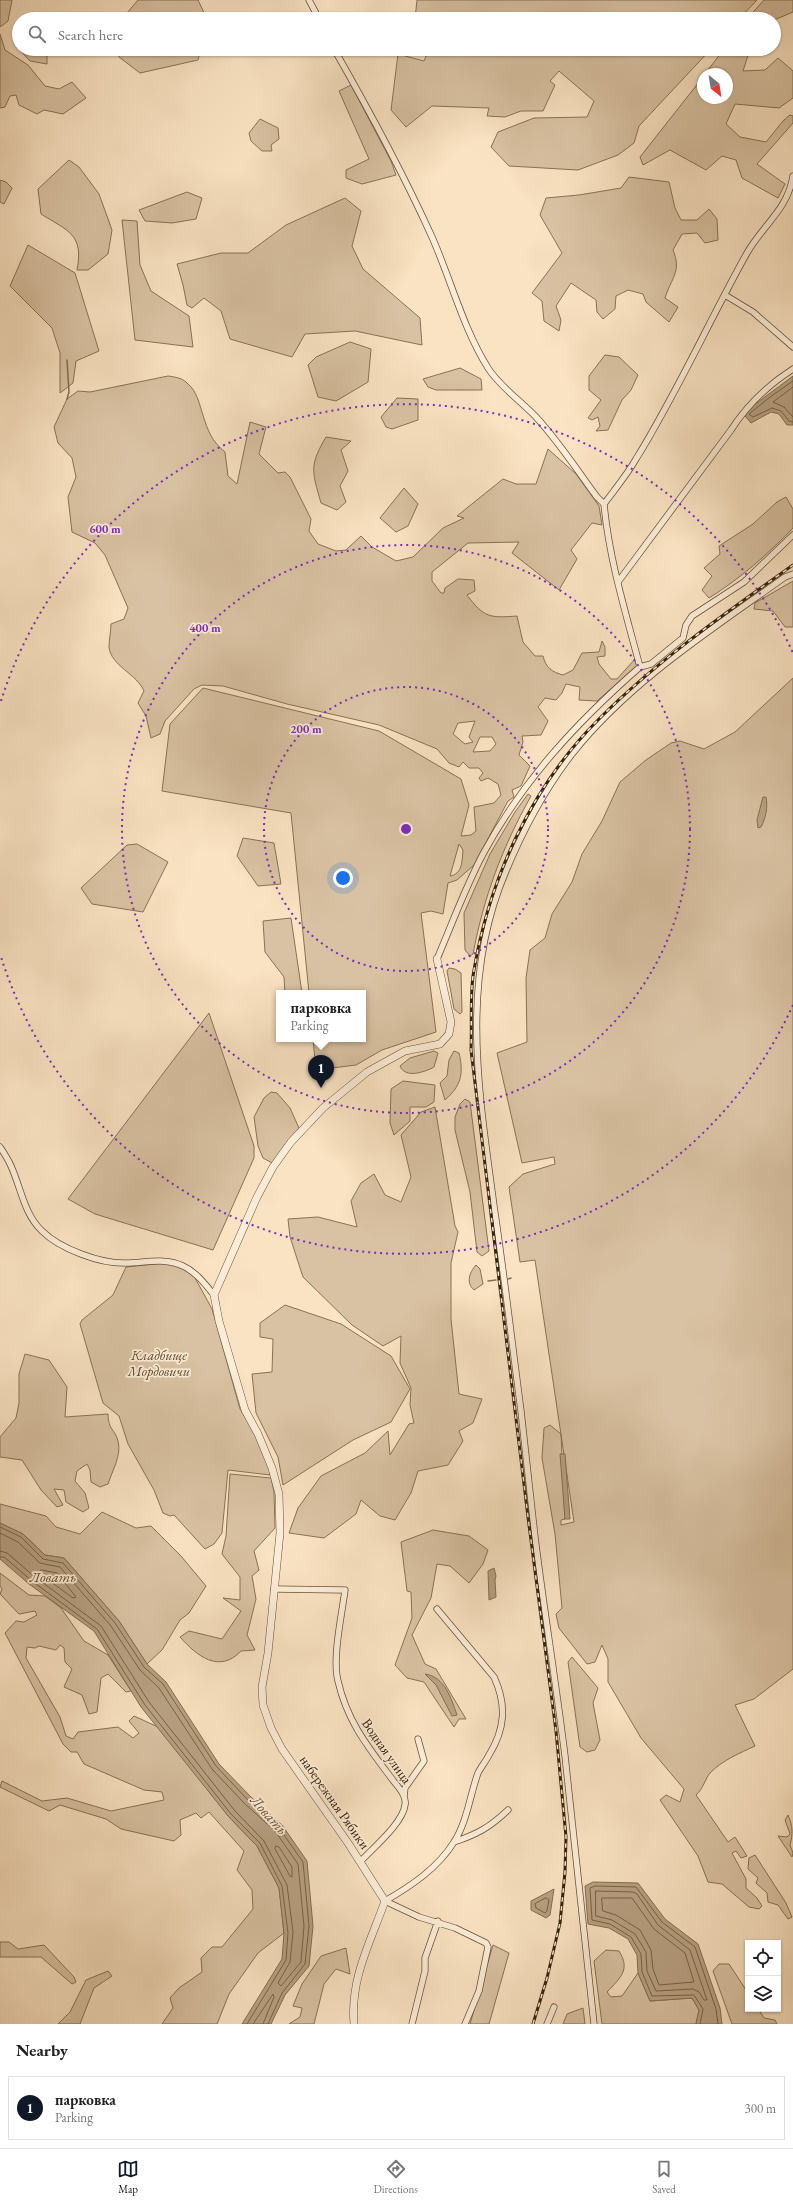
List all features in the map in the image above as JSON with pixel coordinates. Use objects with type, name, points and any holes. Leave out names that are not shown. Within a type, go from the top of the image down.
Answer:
[{"type":"street","points":[[309,0],[315,12]]},
{"type":"street","points":[[338,56],[361,96],[426,224],[475,344],[489,369],[501,384],[550,433],[597,497],[604,504],[606,527],[618,582],[640,667]]},
{"type":"street","points":[[604,504],[635,461],[665,410],[754,241],[781,209],[791,190],[793,176]]},
{"type":"street","points":[[726,295],[753,312],[793,347]]},
{"type":"street","points":[[618,582],[731,430],[744,410],[769,386],[793,369]]},
{"type":"street","points":[[0,1147],[11,1165],[32,1220],[54,1241],[69,1250],[109,1262],[124,1263],[167,1261],[183,1265],[196,1273],[214,1295],[257,1197],[273,1167],[290,1142],[323,1108],[367,1072],[405,1051],[440,1044],[449,1034],[451,1022],[437,959],[484,854],[515,802],[561,742],[596,705],[640,667],[652,664],[683,638],[686,625],[692,616],[744,582],[793,535]]},
{"type":"street","points":[[594,2024],[564,1756],[536,1543],[508,1304],[479,1086],[475,1030],[477,980],[486,934],[504,875],[524,830],[552,782],[573,753],[597,726],[653,675],[784,577],[793,574]]},
{"type":"street","name":"набережная Рябики","points":[[214,1295],[219,1321],[245,1410],[258,1434],[272,1468],[279,1494],[280,1533],[268,1653],[262,1687],[263,1705],[271,1728],[282,1749],[385,1901]]},
{"type":"street","name":"Водная улица","points":[[274,1589],[345,1590],[337,1661],[337,1680],[351,1721],[361,1738],[404,1797],[406,1804],[396,1824],[360,1862]]},
{"type":"street","points":[[354,2024],[353,1998],[355,1982],[385,1901],[429,1872],[454,1842],[479,1771],[499,1737],[503,1709],[500,1690],[494,1677],[436,1609]]},
{"type":"street","points":[[404,1797],[405,1788],[424,1761],[418,1739]]},
{"type":"street","points":[[454,1842],[475,1835],[492,1825],[508,1810]]},
{"type":"street","points":[[385,1901],[419,1917],[438,1921],[486,1943],[488,1947],[480,1991],[465,2024]]},
{"type":"street","points":[[412,2024],[425,1971],[426,1958],[438,1921]]},
{"type":"street","points":[[547,2024],[554,2007]]},
{"type":"green space","points":[[0,0],[12,0],[8,21],[0,27]]},
{"type":"green space","points":[[138,0],[198,0],[204,12],[128,12]]},
{"type":"green space","points":[[417,0],[757,0],[746,12],[416,12]]},
{"type":"green space","points":[[764,0],[793,0],[793,12],[781,17],[781,12],[753,12]]},
{"type":"green space","points":[[0,34],[5,50],[12,56],[28,65],[45,86],[59,89],[72,82],[86,98],[63,114],[44,110],[37,114],[19,105],[16,95],[10,96],[5,107],[0,108]]},
{"type":"green space","points":[[25,56],[47,56],[47,64],[30,61]]},
{"type":"green space","points":[[199,56],[198,60],[140,73],[119,57]]},
{"type":"green space","points":[[398,56],[405,56],[424,61],[426,56],[704,56],[639,126],[634,143],[618,155],[578,170],[509,166],[491,147],[498,132],[534,118],[587,117],[594,101],[559,71],[550,81],[555,85],[543,111],[521,111],[505,117],[487,116],[489,108],[432,106],[406,127],[391,110]]},
{"type":"green space","points":[[719,56],[748,56],[743,71],[765,70],[778,58],[793,71],[793,98],[779,108],[735,104],[726,124],[740,137],[766,142],[783,121],[790,115],[793,116],[793,123],[757,164],[785,184],[778,198],[742,178],[736,160],[722,156],[706,170],[670,150],[643,165],[640,157],[697,85],[697,104],[733,104],[733,68],[710,68]]},
{"type":"green space","points":[[351,85],[391,161],[396,175],[362,184],[346,178],[346,170],[369,159],[339,91]]},
{"type":"green space","points":[[260,119],[278,128],[279,139],[271,145],[272,151],[262,151],[251,141],[249,133]]},
{"type":"green space","points":[[69,160],[79,167],[99,194],[112,230],[108,254],[88,270],[77,270],[79,258],[78,248],[72,235],[41,214],[38,189]]},
{"type":"green space","points":[[629,177],[669,182],[675,208],[681,220],[697,220],[709,209],[717,219],[718,240],[705,243],[697,233],[682,234],[673,250],[676,270],[665,298],[678,307],[669,322],[646,302],[643,294],[628,290],[616,296],[615,309],[603,319],[597,312],[596,300],[571,283],[556,306],[561,320],[559,331],[544,321],[542,301],[532,293],[562,253],[540,215],[546,198],[579,195],[621,188]]},
{"type":"green space","points":[[0,180],[6,182],[12,188],[4,204],[0,202]]},
{"type":"green space","points":[[187,192],[202,198],[196,219],[172,223],[145,221],[139,210]]},
{"type":"green space","points":[[345,198],[361,211],[352,246],[363,269],[420,318],[422,345],[355,331],[305,334],[292,357],[230,339],[221,311],[204,298],[192,308],[187,305],[177,264],[221,253],[248,253],[286,225]]},
{"type":"green space","points":[[122,220],[137,221],[140,265],[151,291],[189,316],[193,347],[135,340]]},
{"type":"green space","points":[[28,245],[75,273],[99,351],[76,361],[73,383],[60,393],[60,353],[52,328],[10,286]]},
{"type":"green space","points":[[350,342],[371,349],[368,382],[336,401],[318,397],[308,365],[316,357]]},
{"type":"green space","points":[[605,355],[619,357],[638,375],[631,390],[622,400],[608,430],[596,431],[600,426],[598,417],[592,420],[588,418],[601,400],[589,390],[589,376]]},
{"type":"green space","points":[[460,368],[481,379],[482,390],[436,390],[428,387],[423,379]]},
{"type":"green space","points":[[168,376],[184,380],[193,390],[197,398],[211,435],[225,452],[228,476],[237,484],[250,422],[266,427],[259,454],[278,473],[285,472],[290,477],[311,519],[309,531],[318,544],[336,551],[346,550],[361,536],[372,547],[396,561],[413,557],[443,528],[464,518],[457,516],[503,479],[516,484],[536,484],[548,449],[576,474],[599,506],[602,525],[592,523],[571,550],[577,559],[559,590],[512,553],[519,542],[468,543],[432,572],[432,581],[441,593],[444,593],[445,588],[458,579],[474,580],[475,591],[467,595],[473,603],[488,615],[500,617],[517,616],[523,642],[535,656],[543,656],[550,669],[556,672],[563,675],[573,670],[582,653],[599,652],[602,641],[605,647],[605,656],[597,657],[599,664],[611,679],[617,679],[635,659],[637,666],[597,701],[579,700],[580,687],[566,684],[562,693],[556,700],[545,698],[538,707],[548,721],[541,735],[522,736],[523,742],[519,755],[530,766],[521,786],[512,790],[514,797],[508,801],[474,865],[457,880],[448,883],[443,914],[431,911],[421,913],[436,1032],[382,1050],[356,1065],[316,1070],[313,1042],[366,1042],[366,990],[309,990],[291,813],[162,791],[170,724],[203,688],[379,731],[461,779],[469,805],[461,836],[471,835],[476,831],[474,807],[494,803],[501,795],[498,784],[488,778],[481,781],[479,778],[483,773],[479,768],[469,768],[463,762],[459,767],[449,763],[437,749],[379,725],[287,704],[223,686],[202,685],[194,689],[165,721],[160,734],[151,738],[146,716],[138,703],[144,691],[141,685],[114,660],[109,647],[111,624],[124,619],[128,608],[105,555],[95,543],[72,532],[68,497],[76,477],[72,458],[58,443],[54,427],[67,399],[78,391],[90,392]],"holes":[[[475,721],[469,737],[473,742],[465,744],[453,734],[458,723]],[[480,737],[492,737],[496,744],[490,751],[473,752]],[[459,844],[463,850],[460,870],[454,875],[450,876]]]},
{"type":"green space","points":[[397,398],[418,399],[418,420],[392,429],[386,427],[381,417]]},
{"type":"green space","points":[[326,437],[351,441],[341,450],[348,471],[340,486],[346,502],[337,510],[321,503],[314,476],[317,455]]},
{"type":"green space","points":[[404,488],[418,504],[408,526],[396,532],[380,518]]},
{"type":"green space","points":[[786,497],[793,509],[793,528],[753,566],[709,598],[702,590],[712,576],[704,568],[720,554],[719,546],[753,524],[777,502]]},
{"type":"green space","points":[[793,581],[793,627],[785,627],[773,611],[754,609],[755,603]]},
{"type":"green space","points":[[793,678],[793,1669],[754,1699],[735,1705],[755,1746],[732,1757],[716,1768],[709,1774],[696,1795],[728,1842],[735,1837],[747,1856],[741,1858],[736,1851],[732,1853],[746,1879],[746,1888],[757,1898],[762,1906],[759,1909],[749,1907],[722,1884],[708,1882],[698,1856],[660,1800],[666,1795],[680,1802],[684,1789],[641,1738],[608,1682],[608,1659],[602,1645],[595,1662],[587,1664],[559,1628],[556,1614],[562,1608],[555,1534],[542,1458],[544,1428],[550,1425],[561,1434],[535,1260],[520,1262],[509,1187],[523,1174],[555,1164],[554,1157],[522,1163],[497,1053],[527,1042],[526,978],[530,950],[545,938],[552,914],[572,882],[582,854],[602,821],[620,782],[646,760],[671,743],[680,741],[704,749],[735,732]],"holes":[[[561,1435],[574,1522],[561,1525],[561,1520],[565,1519]]]},
{"type":"green space","points":[[528,794],[531,796],[511,834],[495,873],[477,933],[473,954],[470,956],[465,950],[464,913],[490,854],[515,812]]},
{"type":"green space","points":[[243,838],[274,843],[281,884],[258,886],[237,856]]},
{"type":"green space","points":[[137,844],[168,862],[143,912],[92,904],[81,888],[127,845]]},
{"type":"green space","points":[[291,918],[302,990],[285,990],[284,977],[265,952],[263,921]]},
{"type":"green space","points":[[449,968],[455,969],[461,973],[462,1012],[460,1014],[454,1009],[447,971]]},
{"type":"green space","points":[[209,1013],[254,1146],[254,1158],[213,1250],[95,1214],[68,1199]]},
{"type":"green space","points":[[434,1051],[438,1053],[434,1067],[430,1069],[411,1073],[406,1072],[400,1066],[410,1058]]},
{"type":"green space","points":[[454,1051],[459,1053],[461,1067],[460,1079],[455,1090],[445,1100],[440,1083],[447,1076],[449,1060]]},
{"type":"green space","points":[[403,1081],[435,1085],[434,1102],[426,1107],[410,1107],[410,1121],[394,1135],[390,1123],[391,1089]]},
{"type":"green space","points":[[271,1092],[277,1093],[290,1108],[299,1128],[272,1163],[263,1158],[258,1146],[254,1117],[264,1098]]},
{"type":"green space","points":[[465,1099],[470,1102],[489,1251],[482,1256],[477,1252],[470,1192],[455,1130],[455,1117],[460,1104]]},
{"type":"green space","points":[[435,1107],[455,1226],[458,1232],[451,1263],[451,1319],[459,1394],[482,1399],[473,1423],[459,1431],[463,1441],[448,1465],[418,1471],[411,1493],[395,1520],[380,1516],[361,1500],[356,1514],[324,1538],[289,1533],[298,1508],[321,1476],[365,1453],[388,1431],[390,1455],[409,1424],[414,1423],[410,1405],[411,1388],[400,1363],[401,1336],[383,1346],[352,1325],[303,1277],[290,1237],[288,1219],[318,1217],[357,1227],[351,1201],[361,1183],[374,1174],[385,1195],[401,1202],[411,1177],[401,1135],[421,1112]]},
{"type":"green space","name":"Кладбище Мордовичи","points":[[165,1263],[181,1267],[194,1276],[212,1309],[240,1409],[252,1428],[269,1467],[270,1475],[228,1470],[222,1533],[214,1544],[205,1549],[174,1515],[170,1516],[163,1513],[154,1490],[128,1444],[119,1416],[103,1403],[80,1324],[82,1320],[113,1295],[126,1267]]},
{"type":"green space","points":[[476,1265],[480,1269],[483,1284],[474,1290],[470,1284],[469,1278]]},
{"type":"green space","points":[[285,1305],[341,1324],[391,1356],[410,1389],[391,1422],[353,1440],[283,1485],[278,1457],[256,1413],[252,1374],[272,1372],[273,1339],[260,1337],[260,1323]]},
{"type":"green space","points":[[25,1354],[49,1360],[67,1387],[65,1417],[108,1414],[110,1426],[117,1437],[119,1452],[108,1484],[100,1487],[91,1482],[90,1470],[87,1464],[77,1471],[75,1481],[85,1493],[89,1508],[83,1512],[66,1502],[64,1490],[54,1489],[63,1505],[57,1507],[41,1490],[22,1460],[0,1457],[0,1437],[16,1418],[19,1403],[19,1374]]},
{"type":"green space","points":[[230,1474],[271,1478],[274,1492],[275,1528],[254,1551],[259,1570],[252,1576],[256,1599],[247,1635],[255,1650],[241,1651],[233,1658],[217,1662],[201,1656],[180,1637],[189,1631],[222,1639],[241,1611],[223,1598],[240,1600],[240,1577],[222,1554],[226,1536]]},
{"type":"green space","points":[[0,1504],[46,1516],[56,1527],[80,1534],[102,1512],[136,1528],[151,1526],[181,1556],[206,1586],[189,1613],[180,1620],[162,1650],[147,1664],[119,1621],[64,1558],[45,1555],[23,1534],[0,1523]]},
{"type":"green space","points":[[433,1530],[469,1536],[488,1550],[483,1564],[469,1583],[450,1566],[437,1564],[431,1598],[412,1635],[425,1664],[436,1669],[466,1719],[459,1719],[454,1727],[424,1682],[407,1678],[395,1665],[412,1618],[411,1592],[407,1591],[401,1542]]},
{"type":"green space","points":[[0,1573],[29,1595],[45,1596],[61,1608],[84,1641],[108,1655],[131,1691],[126,1692],[108,1674],[101,1678],[97,1712],[89,1714],[82,1695],[64,1687],[72,1669],[65,1662],[64,1648],[60,1645],[56,1650],[39,1646],[35,1648],[27,1647],[26,1658],[60,1717],[66,1736],[73,1739],[78,1732],[118,1727],[133,1738],[139,1733],[129,1721],[134,1716],[158,1727],[229,1817],[257,1846],[279,1888],[284,1933],[258,1953],[229,1994],[217,2024],[162,2024],[173,2008],[170,1998],[179,1988],[202,1972],[201,1958],[212,1947],[222,1947],[253,1909],[252,1890],[237,1870],[244,1851],[209,1812],[201,1818],[196,1813],[180,1820],[181,1835],[174,1841],[121,1829],[106,1819],[60,1805],[49,1811],[0,1787],[2,1781],[42,1801],[67,1798],[111,1811],[164,1800],[162,1792],[144,1790],[84,1764],[77,1752],[71,1752],[63,1744],[5,1633],[16,1621],[24,1622],[37,1615],[35,1611],[19,1614],[0,1594],[2,1589],[0,1586]]},
{"type":"green space","points":[[572,1657],[598,1688],[593,1703],[600,1740],[595,1750],[587,1752],[580,1747],[568,1662]]},
{"type":"green space","points":[[788,1815],[792,1830],[790,1845],[793,1853],[792,1857],[778,1836],[787,1837],[790,1834],[785,1820]]},
{"type":"green space","points":[[755,1855],[786,1903],[792,1917],[788,1919],[778,1905],[768,1902],[767,1893],[756,1883],[758,1878],[748,1869],[749,1858]]},
{"type":"green space","points":[[0,1942],[9,1942],[18,1949],[44,1945],[74,1977],[76,1982],[72,1984],[41,1957],[0,1957]]},
{"type":"green space","points":[[493,1945],[509,1953],[489,2024],[470,2024]]},
{"type":"green space","points":[[346,1948],[350,1974],[336,1969],[324,1984],[314,2024],[289,2024],[300,2017],[302,2008],[293,2006],[302,1984],[321,1956]]},
{"type":"green space","points":[[606,1950],[619,1951],[624,1963],[624,1969],[620,1978],[607,1992],[611,1997],[622,1996],[638,1973],[650,2001],[692,1998],[699,2010],[696,2024],[602,2024],[594,1961]]},
{"type":"green space","points":[[719,1964],[729,1964],[745,1988],[745,2012],[760,2012],[764,2018],[775,2020],[777,2024],[732,2024],[713,1971]]},
{"type":"green space","points":[[108,1971],[112,1976],[94,1988],[80,2024],[58,2024],[70,2012],[86,1980]]},
{"type":"green space","points":[[583,2008],[585,2024],[563,2024],[567,2014]]},
{"type":"water","points":[[793,376],[793,425],[787,425],[779,414],[771,412],[751,423],[745,416],[746,411]]},
{"type":"water","points":[[763,797],[766,797],[766,812],[761,827],[758,828],[757,820]]},
{"type":"water","points":[[560,1454],[565,1454],[570,1519],[565,1519]]},
{"type":"water","name":"Ловать","points":[[0,1523],[23,1534],[45,1555],[64,1558],[119,1621],[147,1664],[166,1682],[219,1764],[250,1796],[282,1825],[307,1861],[313,1926],[309,1966],[285,1995],[271,2024],[242,2024],[282,1959],[284,1933],[279,1888],[257,1846],[229,1817],[141,1707],[94,1631],[29,1584],[0,1559]]},
{"type":"water","points":[[494,1568],[496,1576],[496,1597],[489,1600],[488,1571]]},
{"type":"water","points":[[425,1674],[438,1679],[446,1689],[450,1695],[457,1715],[452,1716],[436,1685]]},
{"type":"water","points":[[593,1882],[638,1883],[665,1919],[698,1944],[720,2008],[722,2024],[696,2024],[699,2010],[692,1998],[650,2001],[638,1973],[637,1955],[628,1939],[609,1928],[588,1924],[585,1886]]},
{"type":"water","points":[[554,1889],[550,1915],[546,1918],[531,1910],[531,1901]]},
{"type":"waterway","points":[[67,360],[69,392],[67,399]]},
{"type":"waterway","points":[[488,1281],[496,1280]]},
{"type":"railway","points":[[533,2024],[547,1978],[560,1923],[565,1872],[566,1837],[556,1731],[529,1525],[471,1050],[471,1003],[473,976],[489,905],[516,837],[533,804],[575,745],[622,697],[669,656],[793,565]]},
{"type":"place","name":"парковка","points":[[321,1088]]}]
